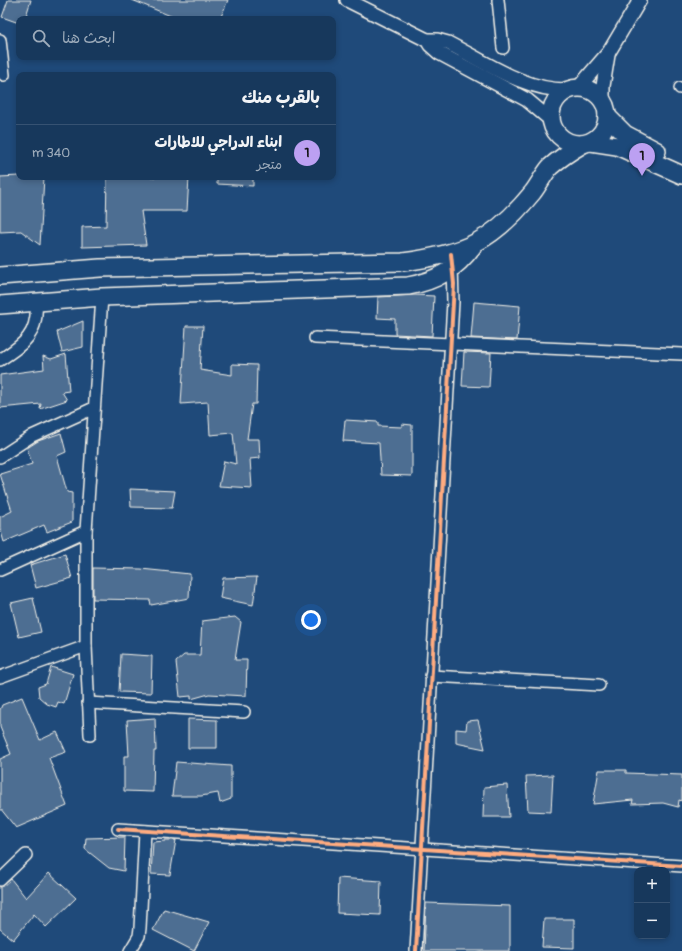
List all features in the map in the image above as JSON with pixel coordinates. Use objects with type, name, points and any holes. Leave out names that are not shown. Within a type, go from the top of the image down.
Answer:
[{"type":"main road","points":[[550,168],[553,106],[556,100],[573,89],[592,91],[620,130],[634,140],[682,163]]},
{"type":"main road","points":[[0,276],[100,268],[403,262],[434,258],[452,261],[464,259],[474,245],[496,230],[516,211],[550,168],[603,131],[605,109]]},
{"type":"main road","points":[[553,126],[567,142],[617,146],[682,175]]},
{"type":"main road","points":[[0,305],[102,296],[408,286],[430,281],[452,261]]},
{"type":"street","points":[[347,0],[427,40],[437,40],[448,43],[534,86],[556,91],[573,89],[609,52],[640,0]]},
{"type":"street","points":[[498,0],[503,48]]},
{"type":"street","points":[[0,40],[4,75]]},
{"type":"street","points":[[427,40],[439,53],[527,100],[553,126]]},
{"type":"street","points":[[605,109],[605,70],[609,52]]},
{"type":"street","points":[[416,951],[454,284],[452,261]]},
{"type":"street","points":[[90,734],[86,646],[86,531],[102,296]]},
{"type":"street","points":[[0,360],[22,345],[30,336],[35,326],[37,314],[36,302]]},
{"type":"street","points":[[315,338],[682,354]]},
{"type":"street","points":[[0,457],[32,436],[94,408]]},
{"type":"street","points":[[0,570],[86,531]]},
{"type":"street","points":[[0,677],[86,646]]},
{"type":"street","points":[[431,676],[599,685]]},
{"type":"street","points":[[88,703],[244,712]]},
{"type":"street","points":[[118,829],[682,866]]},
{"type":"street","points":[[130,951],[139,936],[140,928],[145,831]]},
{"type":"street","points":[[0,880],[26,856]]},
{"type":"building","points":[[8,0],[31,0],[26,16],[16,16],[16,22],[2,17]]},
{"type":"building","points":[[132,0],[228,0],[221,16],[171,16]]},
{"type":"building","points":[[16,176],[16,180],[44,180],[40,245],[21,231],[0,232],[0,177]]},
{"type":"building","points":[[107,180],[189,180],[187,211],[141,211],[146,245],[82,247],[82,227],[106,226]]},
{"type":"building","points":[[217,180],[253,180],[253,186],[217,184]]},
{"type":"building","points":[[415,295],[434,296],[432,336],[395,334],[395,319],[377,318],[378,297]]},
{"type":"building","points":[[474,302],[520,306],[517,340],[471,338]]},
{"type":"building","points":[[83,321],[83,347],[62,352],[57,332]]},
{"type":"building","points":[[186,326],[203,326],[200,370],[232,375],[232,364],[257,365],[256,404],[252,404],[247,439],[259,439],[260,458],[250,459],[252,488],[219,486],[224,461],[236,464],[233,433],[210,435],[208,402],[181,404]]},
{"type":"building","points":[[464,352],[491,353],[489,387],[462,386]]},
{"type":"building","points":[[66,354],[69,391],[62,392],[67,400],[40,409],[41,404],[0,408],[0,375],[44,369],[43,356],[51,359]]},
{"type":"building","points":[[345,420],[378,422],[378,426],[402,427],[402,424],[412,425],[412,476],[381,475],[379,443],[343,441]]},
{"type":"building","points":[[61,433],[66,452],[57,456],[67,492],[72,493],[72,522],[47,532],[44,525],[4,542],[0,528],[0,517],[12,511],[0,474],[32,464],[27,448],[38,441]]},
{"type":"building","points":[[130,489],[175,491],[172,508],[131,507]]},
{"type":"building","points":[[65,554],[72,578],[36,588],[30,565]]},
{"type":"building","points":[[93,568],[141,569],[190,574],[189,598],[151,605],[150,600],[93,599]]},
{"type":"building","points":[[257,577],[253,605],[220,598],[223,578]]},
{"type":"building","points":[[33,598],[41,632],[19,637],[11,603]]},
{"type":"building","points":[[235,617],[241,622],[235,660],[247,660],[246,696],[209,694],[191,699],[191,696],[180,697],[176,662],[184,655],[200,655],[202,621]]},
{"type":"building","points":[[121,654],[152,656],[151,693],[119,692]]},
{"type":"building","points":[[51,667],[73,674],[64,704],[58,702],[56,707],[47,704],[39,697],[38,687],[46,684]]},
{"type":"building","points":[[22,697],[40,740],[57,732],[66,752],[49,758],[67,806],[16,828],[0,808],[0,759],[11,754],[0,727],[0,710],[2,705]]},
{"type":"building","points":[[155,718],[156,751],[154,751],[153,792],[124,791],[124,756],[129,756],[127,720]]},
{"type":"building","points":[[188,719],[217,720],[217,748],[188,748]]},
{"type":"building","points":[[478,720],[485,749],[456,743],[456,729],[466,730],[467,721]]},
{"type":"building","points":[[176,762],[231,766],[231,799],[220,803],[218,793],[201,796],[172,796]]},
{"type":"building","points":[[599,770],[626,770],[626,773],[682,775],[682,801],[679,800],[678,807],[663,803],[632,804],[633,800],[593,804]]},
{"type":"building","points":[[553,775],[551,812],[528,811],[526,776]]},
{"type":"building","points":[[507,785],[509,817],[483,817],[484,787]]},
{"type":"building","points":[[125,837],[124,871],[109,868],[85,849],[86,838]]},
{"type":"building","points":[[176,840],[170,875],[151,874],[153,842]]},
{"type":"building","points":[[49,873],[76,898],[46,927],[34,914],[13,940],[0,929],[0,887],[11,879],[26,898]]},
{"type":"building","points":[[338,878],[381,881],[380,915],[337,913]]},
{"type":"building","points":[[426,903],[510,906],[510,951],[424,951]]},
{"type":"building","points":[[164,909],[209,922],[194,951],[153,930]]},
{"type":"building","points":[[544,919],[574,919],[574,948],[542,947]]},
{"type":"cycle path","points":[[416,951],[454,284],[451,254]]},
{"type":"cycle path","points":[[118,829],[682,866]]},
{"type":"place","name":"ابناء الدراجي للاطارات","points":[[642,176]]}]
